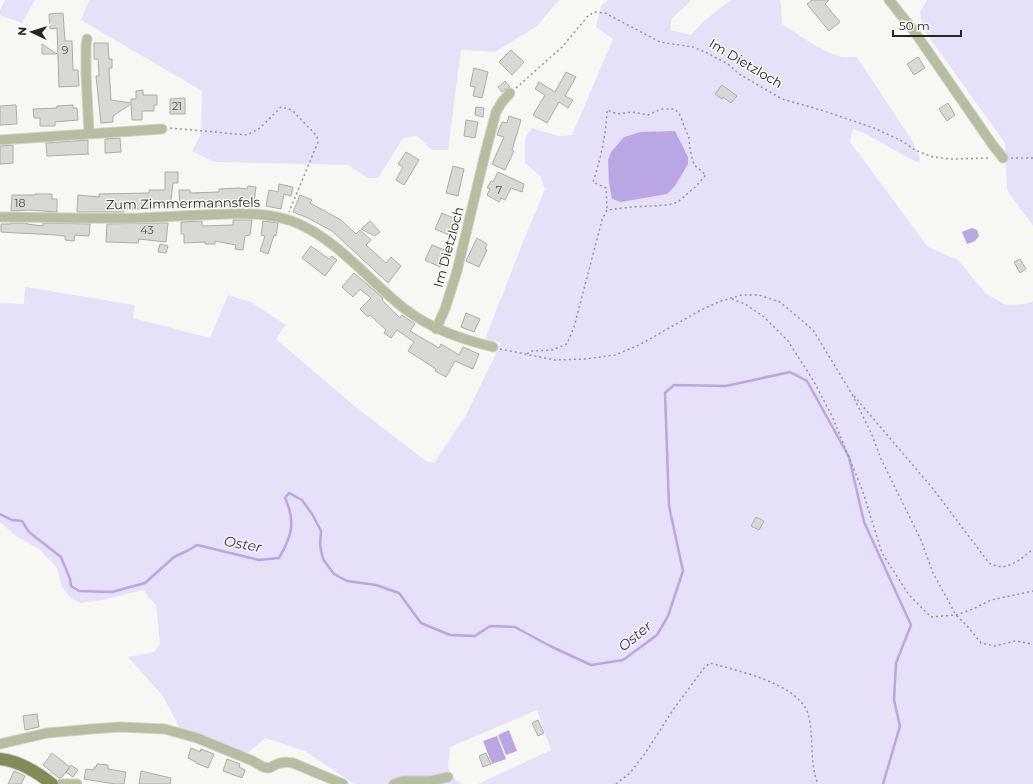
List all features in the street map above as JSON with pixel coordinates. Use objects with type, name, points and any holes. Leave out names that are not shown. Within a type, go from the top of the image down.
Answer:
[{"type":"main road","points":[[0,759],[20,764],[41,775],[52,784]]},
{"type":"street","points":[[889,0],[914,30],[1003,158]]},
{"type":"street","points":[[87,39],[86,73],[89,134]]},
{"type":"street","name":"Im Dietzloch","points":[[436,328],[445,309],[457,271],[496,112],[510,93]]},
{"type":"street","points":[[0,140],[162,129]]},
{"type":"street","name":"Zum Zimmermannsfels","points":[[0,217],[132,218],[239,214],[286,219],[317,233],[336,246],[405,310],[436,328],[463,340],[493,347]]},
{"type":"street","points":[[0,744],[47,733],[120,728],[165,729],[197,738],[253,761],[263,767],[269,768],[277,763],[293,763],[344,784]]},
{"type":"street","points":[[394,784],[403,781],[431,781],[448,777]]},
{"type":"street","points":[[61,784],[77,784]]},
{"type":"path","name":"Im Dietzloch","points":[[510,93],[562,47],[588,16],[594,12],[605,13],[660,42],[693,47],[705,52],[728,64],[738,74],[782,99],[821,110],[874,128],[902,141],[915,150],[934,158],[1033,158]]},
{"type":"path","points":[[162,129],[174,127],[247,135],[260,128],[280,107],[286,107],[292,110],[317,136],[318,142],[286,219]]},
{"type":"path","points":[[527,354],[532,351],[552,350],[567,344],[574,327],[602,220],[607,210],[606,188],[593,182],[600,159],[606,129],[607,110],[617,114],[632,112],[648,115],[661,109],[674,109],[678,113],[690,138],[690,150],[694,165],[706,175],[678,202],[668,205],[607,210]]},
{"type":"path","points":[[493,347],[555,360],[585,359],[616,355],[639,345],[701,310],[721,301],[742,295],[759,295],[780,302],[813,330],[852,394],[872,435],[881,459],[921,540],[933,573],[956,615],[981,643],[996,646],[1015,641],[1033,644]]},
{"type":"path","points":[[731,299],[745,304],[764,317],[788,341],[813,380],[832,416],[862,489],[882,553],[909,594],[931,617],[956,615],[991,600],[1033,591]]},
{"type":"path","points":[[852,394],[934,490],[989,563],[994,566],[1007,567],[1033,549]]},
{"type":"path","points":[[616,784],[630,773],[646,752],[673,710],[704,668],[710,663],[773,684],[794,695],[809,716],[814,773],[818,784]]},
{"type":"shaded area","points":[[5,0],[35,0],[22,23],[0,15],[0,10]]},
{"type":"shaded area","points":[[89,0],[559,0],[537,26],[495,52],[461,50],[448,150],[432,150],[417,136],[403,138],[378,178],[368,178],[348,165],[214,162],[192,151],[201,134],[202,91],[81,20]]},
{"type":"shaded area","points":[[608,0],[690,0],[689,3],[672,18],[670,30],[691,35],[704,21],[731,0],[779,0],[781,4],[782,24],[812,44],[829,52],[844,57],[857,57],[914,144],[920,159],[919,162],[912,160],[864,133],[853,129],[850,142],[928,247],[958,260],[985,293],[1006,305],[1026,304],[1033,301],[1033,784],[478,784],[551,750],[537,710],[450,747],[448,768],[452,776],[462,784],[354,784],[305,751],[265,738],[248,753],[180,729],[163,696],[128,657],[154,652],[160,644],[156,605],[144,590],[102,600],[80,603],[70,597],[62,587],[57,568],[40,550],[15,535],[0,523],[0,303],[24,304],[25,287],[135,305],[133,318],[210,338],[228,295],[251,302],[286,325],[276,339],[358,409],[426,461],[434,463],[466,415],[501,343],[485,339],[545,189],[540,176],[525,163],[525,138],[532,128],[559,136],[572,135],[613,39],[596,27],[601,6]]},
{"type":"shaded area","points":[[927,0],[1033,0],[1033,226],[1007,190],[1005,143],[923,29],[920,12]]},
{"type":"shaded area","points":[[675,131],[688,157],[688,164],[675,186],[667,194],[621,202],[612,199],[609,183],[608,160],[611,152],[624,137],[641,132]]},
{"type":"shaded area","points":[[972,228],[977,230],[979,236],[975,241],[967,244],[962,232]]},
{"type":"shaded area","points":[[509,730],[517,751],[506,755],[498,735]]},
{"type":"shaded area","points":[[497,736],[506,759],[492,764],[483,741]]},
{"type":"building","points":[[812,0],[829,0],[825,4],[840,22],[829,31],[807,4]]},
{"type":"building","points":[[63,13],[65,41],[72,41],[73,70],[78,70],[79,86],[59,87],[57,28],[50,29],[49,14]]},
{"type":"building","points":[[94,43],[108,43],[109,59],[112,59],[112,68],[109,68],[111,100],[131,103],[131,99],[136,99],[136,91],[143,90],[143,95],[157,95],[157,105],[154,105],[154,111],[142,111],[142,120],[132,120],[131,104],[113,116],[113,122],[101,123],[96,76],[99,76],[98,59],[94,59]]},
{"type":"building","points":[[42,44],[57,54],[42,54]]},
{"type":"building","points":[[511,50],[524,62],[512,75],[499,62]]},
{"type":"building","points":[[918,57],[925,68],[914,75],[907,64]]},
{"type":"building","points":[[474,68],[488,72],[482,98],[473,96],[475,87],[470,86]]},
{"type":"building","points":[[566,72],[576,77],[565,96],[573,100],[568,108],[559,102],[547,123],[533,115],[545,95],[535,89],[539,82],[555,92]]},
{"type":"building","points":[[505,81],[510,87],[502,92],[498,87]]},
{"type":"building","points":[[722,85],[737,96],[731,103],[723,97],[722,99],[715,94]]},
{"type":"building","points":[[185,98],[185,114],[170,114],[170,99]]},
{"type":"building","points":[[948,103],[955,115],[947,121],[939,109]]},
{"type":"building","points":[[16,105],[17,124],[0,125],[0,106]]},
{"type":"building","points":[[73,105],[73,108],[77,108],[78,120],[55,122],[55,126],[40,126],[40,118],[34,118],[33,109],[57,108],[57,106]]},
{"type":"building","points":[[476,107],[484,108],[483,117],[475,115]]},
{"type":"building","points":[[509,116],[521,120],[512,150],[514,151],[505,170],[492,164],[504,137],[497,135],[502,122],[507,123]]},
{"type":"building","points":[[466,120],[478,122],[475,138],[464,136]]},
{"type":"building","points":[[120,138],[121,152],[105,153],[105,139]]},
{"type":"building","points":[[88,140],[89,154],[47,156],[46,143]]},
{"type":"building","points":[[13,145],[13,163],[0,164],[0,146]]},
{"type":"building","points":[[406,152],[419,160],[404,185],[396,180],[403,167],[398,164]]},
{"type":"building","points":[[453,166],[464,169],[458,196],[446,193]]},
{"type":"building","points":[[165,172],[178,172],[178,183],[173,183],[170,208],[164,208],[164,206],[145,206],[145,209],[124,209],[124,212],[77,212],[78,195],[99,197],[99,194],[149,193],[149,190],[165,190]]},
{"type":"building","points":[[498,172],[524,184],[522,192],[511,188],[505,200],[501,198],[499,202],[487,195],[490,189],[487,188],[491,181],[493,182]]},
{"type":"building","points":[[279,184],[293,187],[291,196],[284,194],[281,209],[266,206],[269,190],[278,192]]},
{"type":"building","points":[[248,186],[256,187],[254,204],[236,200],[234,205],[180,207],[179,190],[190,190],[190,193],[219,192],[219,189],[247,189]]},
{"type":"building","points":[[52,194],[52,199],[57,199],[57,212],[29,210],[11,211],[12,195]]},
{"type":"building","points":[[300,195],[312,200],[310,203],[341,220],[356,234],[360,230],[371,240],[366,245],[386,263],[391,257],[401,266],[388,283],[332,231],[293,212]]},
{"type":"building","points":[[442,213],[456,219],[449,235],[435,229]]},
{"type":"building","points":[[233,220],[252,220],[250,235],[245,236],[243,250],[235,249],[236,245],[215,241],[215,244],[205,244],[205,242],[184,243],[184,234],[181,234],[181,222],[202,221],[202,226],[233,225]]},
{"type":"building","points":[[263,221],[278,223],[276,236],[274,235],[268,254],[260,251],[265,236],[261,235]]},
{"type":"building","points":[[370,221],[380,232],[375,236],[361,229]]},
{"type":"building","points":[[27,223],[43,226],[43,223],[90,224],[89,236],[75,235],[74,241],[65,240],[65,236],[1,232],[1,224]]},
{"type":"building","points":[[168,223],[166,242],[139,239],[138,243],[106,242],[107,224]]},
{"type":"building","points":[[477,238],[487,244],[485,249],[487,250],[479,267],[466,261]]},
{"type":"building","points":[[160,244],[168,246],[166,253],[158,252]]},
{"type":"building","points":[[432,245],[447,251],[440,267],[425,260]]},
{"type":"building","points":[[311,246],[329,259],[332,256],[337,260],[325,276],[302,258]]},
{"type":"building","points":[[1020,259],[1026,269],[1020,273],[1014,262]]},
{"type":"building","points":[[354,273],[383,298],[382,300],[400,318],[402,315],[415,324],[410,331],[439,348],[441,344],[459,355],[463,347],[479,354],[473,369],[455,361],[446,377],[435,371],[436,369],[408,351],[414,342],[397,330],[391,338],[384,333],[386,330],[370,315],[368,317],[360,309],[371,298],[360,289],[353,297],[342,287]]},
{"type":"building","points":[[466,313],[480,319],[474,332],[461,327]]},
{"type":"building","points":[[756,517],[764,521],[759,530],[751,526]]},
{"type":"building","points":[[37,714],[39,727],[25,730],[23,716]]},
{"type":"building","points":[[538,720],[544,733],[538,736],[532,723]]},
{"type":"building","points":[[191,748],[200,752],[201,749],[214,754],[208,768],[188,758]]},
{"type":"building","points":[[52,753],[70,767],[61,778],[43,765]]},
{"type":"building","points":[[486,753],[491,764],[483,767],[479,756]]},
{"type":"building","points":[[227,759],[240,764],[239,767],[245,770],[242,778],[223,771]]},
{"type":"building","points":[[97,764],[108,765],[108,769],[126,772],[124,784],[84,779],[86,769],[94,770],[94,767],[96,767]]},
{"type":"building","points":[[71,765],[78,770],[73,777],[66,772]]},
{"type":"building","points":[[14,771],[25,776],[21,784],[8,784]]},
{"type":"building","points":[[141,771],[171,778],[170,784],[139,784]]},
{"type":"waterway","name":"Oster","points":[[0,514],[12,520],[22,521],[29,532],[61,557],[70,579],[71,586],[79,591],[112,592],[145,583],[174,557],[197,545],[259,560],[279,558],[290,536],[291,514],[285,498],[289,493],[302,500],[312,514],[321,531],[320,545],[323,559],[334,574],[347,581],[376,585],[399,593],[421,623],[450,635],[475,636],[490,626],[515,627],[550,646],[591,665],[623,660],[657,635],[668,616],[683,571],[669,506],[665,393],[674,385],[726,386],[790,372],[807,381],[849,457],[864,522],[911,625],[896,663],[894,700],[900,726],[883,784]]}]
